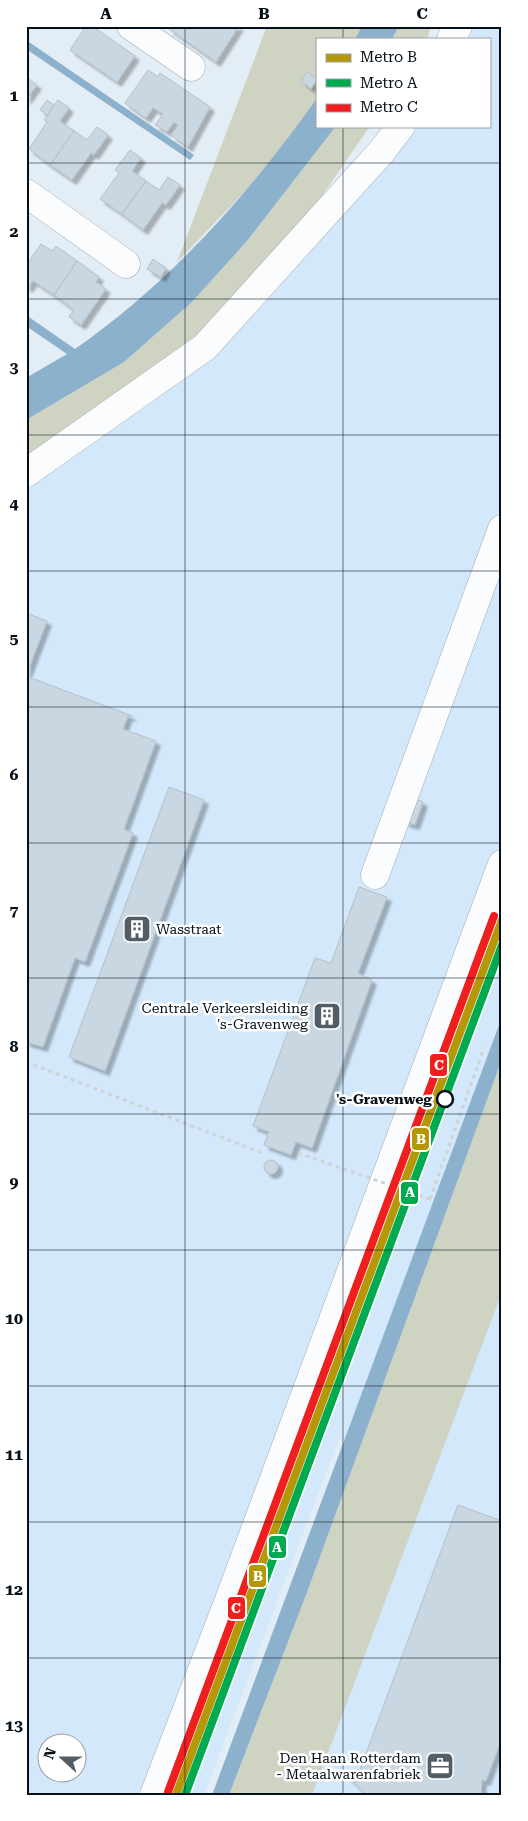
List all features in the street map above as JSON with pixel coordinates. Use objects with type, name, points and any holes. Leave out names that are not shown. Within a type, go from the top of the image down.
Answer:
[{"type":"street","points":[[131,26],[192,67]]},
{"type":"street","points":[[452,38],[458,26]]},
{"type":"street","points":[[26,473],[206,347],[382,151],[399,128]]},
{"type":"street","points":[[26,193],[126,264]]},
{"type":"street","points":[[374,875],[502,529]]},
{"type":"street","points":[[154,1795],[232,1592],[502,864]]},
{"type":"path","points":[[298,1153],[430,1199],[484,1048]]},
{"type":"path","points":[[26,1062],[262,1153]]},
{"type":"shaded area","points":[[362,26],[399,26],[393,38],[356,38]]},
{"type":"shaded area","points":[[460,26],[502,26],[502,1017],[346,1438],[338,1441],[204,1795],[26,1795],[26,466],[255,303],[385,128],[490,128],[490,38],[452,38]]},
{"type":"shaded area","points":[[26,40],[194,155],[190,160],[26,49]]},
{"type":"shaded area","points":[[316,99],[316,128],[334,128],[247,241],[192,302],[124,362],[26,420],[26,378],[67,354],[26,326],[26,315],[75,349],[144,295],[176,265],[207,234],[265,168]]},
{"type":"shaded area","points":[[502,1017],[502,1059],[306,1595],[229,1795],[212,1795]]},
{"type":"shaded area","points":[[502,1284],[502,1795],[308,1795]]},
{"type":"green space","points":[[267,26],[362,26],[356,38],[316,38],[316,99],[286,142],[251,185],[177,262]]},
{"type":"green space","points":[[399,26],[431,26],[427,38],[393,38]]},
{"type":"green space","points":[[334,128],[369,128],[249,302],[26,460],[26,420],[124,362],[192,302],[247,241]]},
{"type":"green space","points":[[502,1059],[502,1292],[312,1795],[229,1795],[306,1595]]},
{"type":"building","points":[[86,26],[92,26],[135,56],[117,82],[70,50]]},
{"type":"building","points":[[172,26],[239,26],[216,62],[169,29]]},
{"type":"building","points":[[148,70],[158,77],[160,73],[210,107],[188,147],[171,135],[178,125],[174,122],[167,132],[155,125],[163,114],[153,108],[146,118],[125,103]]},
{"type":"building","points":[[307,72],[316,78],[311,89],[301,81]]},
{"type":"building","points":[[26,77],[37,85],[26,100]]},
{"type":"building","points":[[47,100],[54,105],[48,115],[40,110]]},
{"type":"building","points":[[58,100],[69,108],[60,121],[74,131],[50,165],[29,149],[47,122],[44,120]]},
{"type":"building","points":[[97,127],[108,135],[94,155],[91,153],[72,180],[50,165],[74,131],[87,140]]},
{"type":"building","points":[[130,150],[141,158],[132,171],[146,181],[122,214],[100,199],[119,173],[115,170]]},
{"type":"building","points":[[168,177],[180,185],[166,205],[162,203],[143,230],[122,214],[146,181],[159,190]]},
{"type":"building","points":[[41,244],[52,251],[56,246],[77,261],[54,295],[33,281],[28,288],[26,287],[26,265]]},
{"type":"building","points":[[153,259],[166,268],[161,277],[147,269]]},
{"type":"building","points":[[77,261],[99,277],[96,282],[106,289],[81,325],[69,317],[74,310],[54,295]]},
{"type":"building","points":[[26,613],[47,621],[26,676]]},
{"type":"building","points":[[26,676],[132,716],[128,716],[123,729],[156,741],[124,829],[133,833],[85,962],[75,958],[43,1047],[26,1042]]},
{"type":"building","name":"Wasstraat","points":[[169,787],[204,800],[105,1071],[69,1057]]},
{"type":"building","points":[[414,798],[423,802],[415,825],[405,822]]},
{"type":"building","name":"Centrale Verkeersleiding 's-Gravenweg","points":[[359,887],[387,897],[358,973],[372,980],[312,1148],[296,1142],[291,1155],[264,1145],[269,1132],[253,1126],[315,958],[331,963]]},
{"type":"building","points":[[271,1160],[276,1162],[278,1167],[276,1172],[271,1174],[266,1172],[264,1167],[266,1162]]},
{"type":"building","points":[[458,1505],[502,1521],[502,1738],[486,1781],[482,1780],[481,1795],[367,1795],[345,1775],[355,1783]]},
{"type":"metro line","name":"C","points":[[168,1792],[494,916]]},
{"type":"metro line","name":"B","points":[[176,1795],[502,920]]},
{"type":"metro line","name":"A","points":[[185,1795],[502,945]]},
{"type":"place","name":"Wasstraat","points":[[137,929]]},
{"type":"place","name":"Centrale Verkeersleiding 's-Gravenweg","points":[[327,1016]]},
{"type":"place","name":"'s-Gravenweg","points":[[445,1099]]},
{"type":"place","name":"Den Haan Rotterdam - Metaalwarenfabriek","points":[[440,1766]]}]
